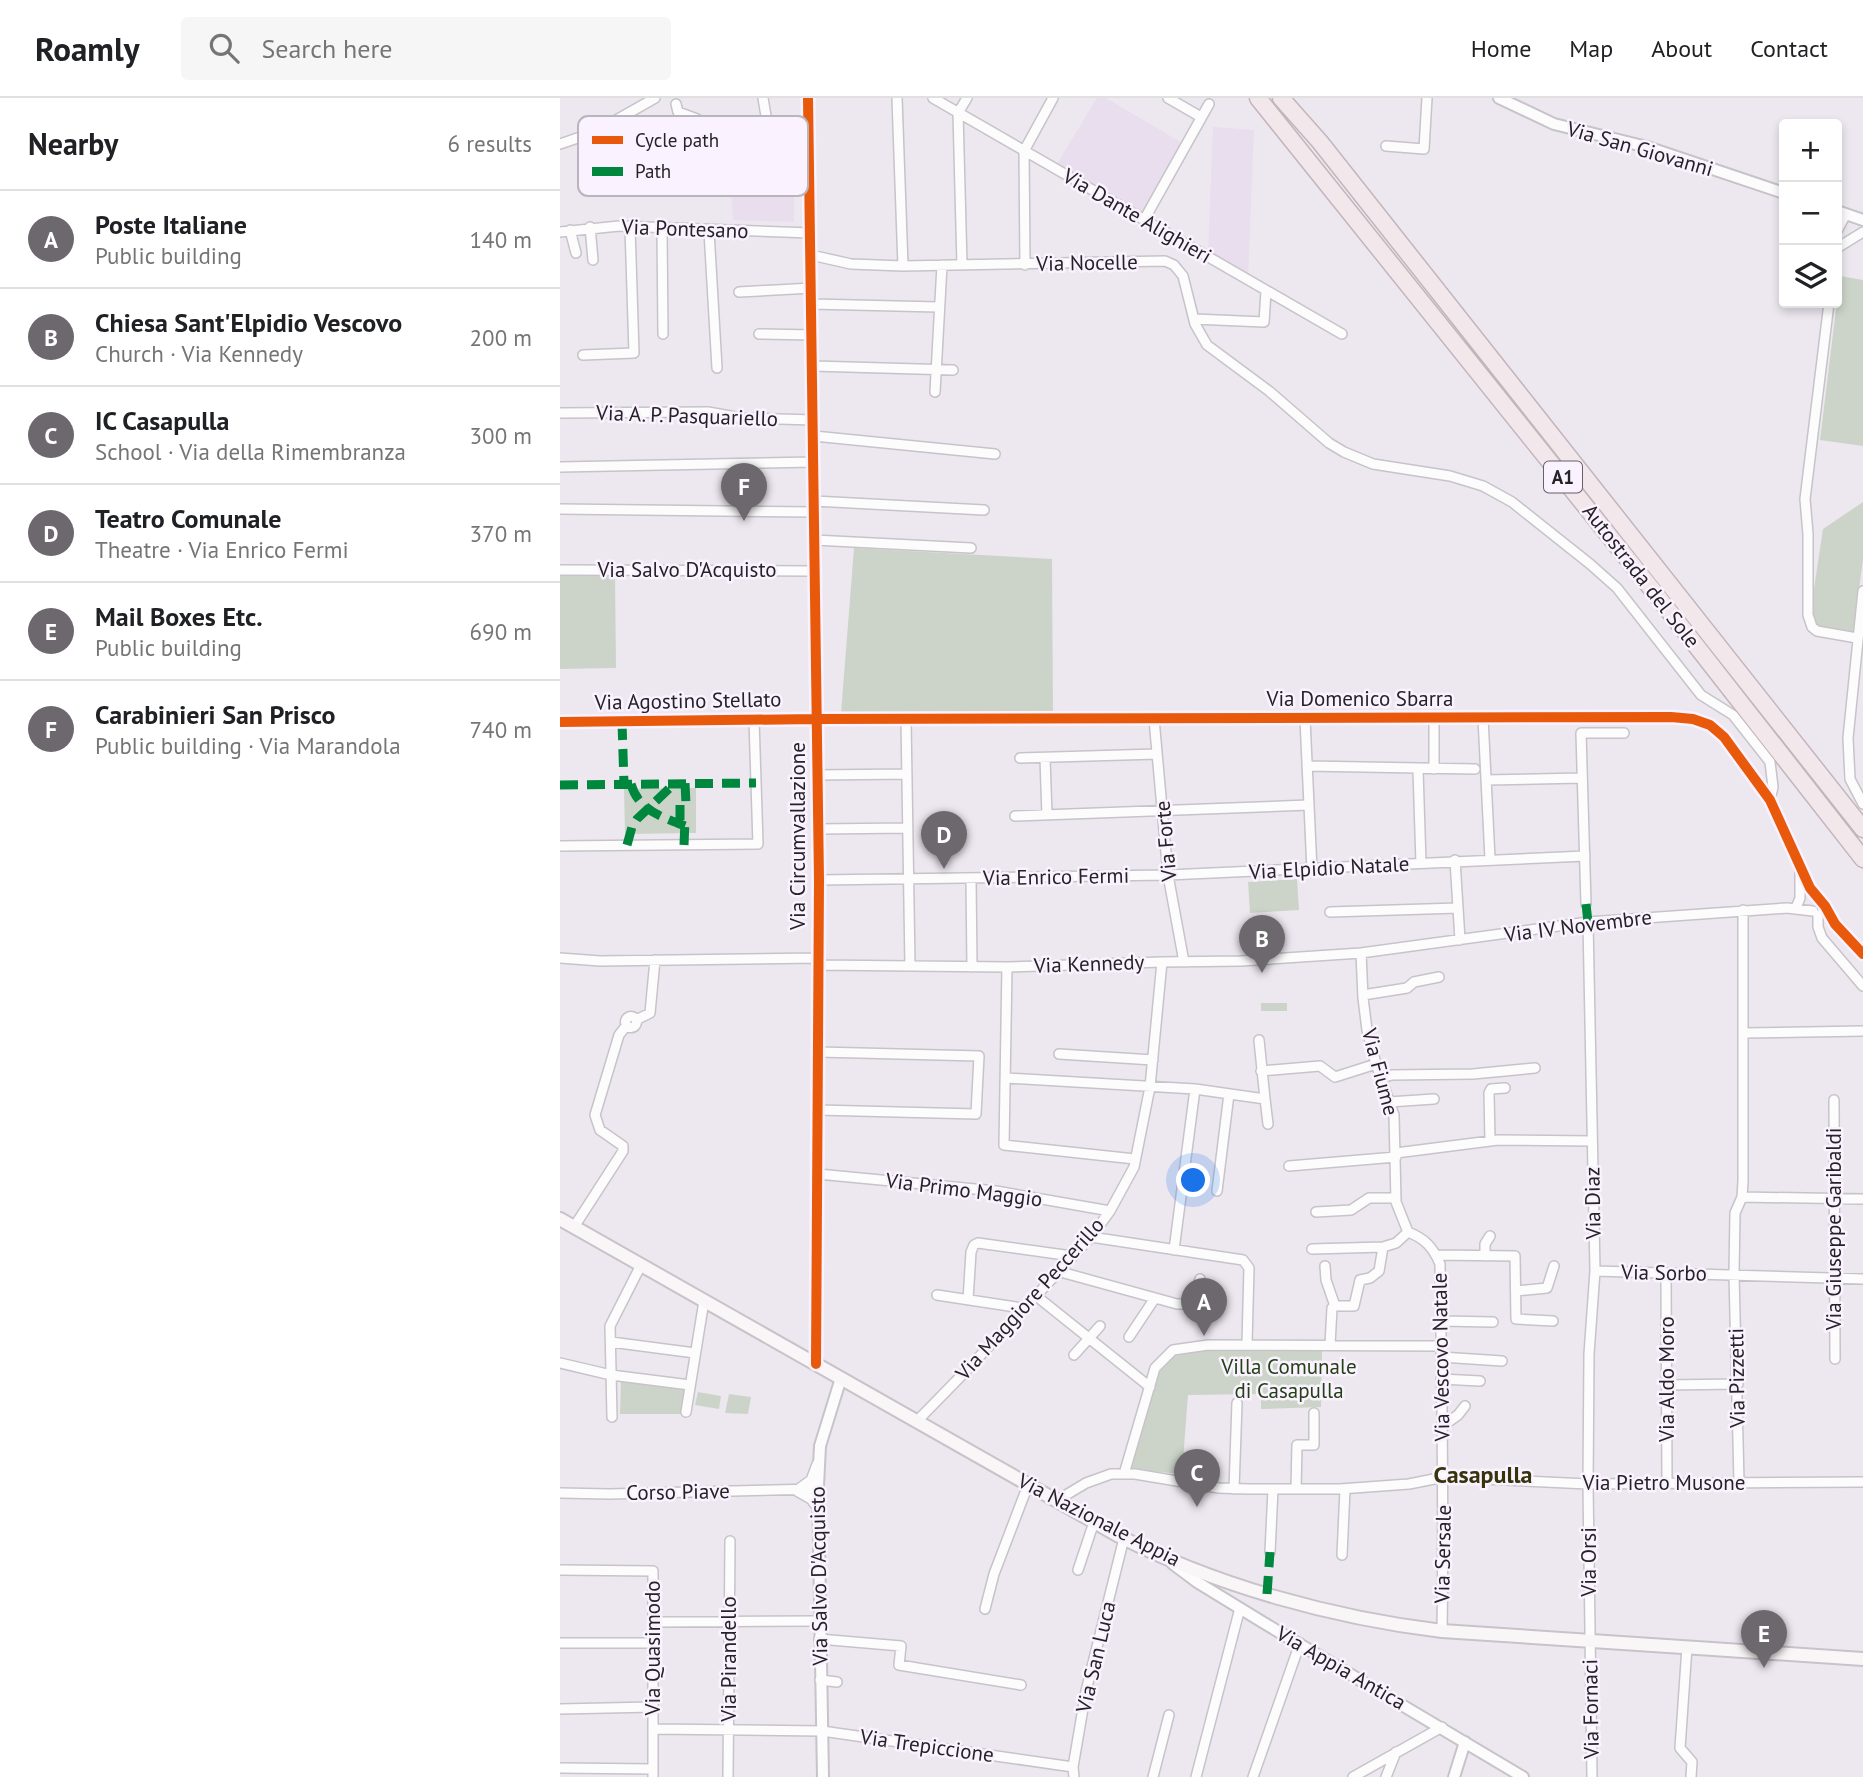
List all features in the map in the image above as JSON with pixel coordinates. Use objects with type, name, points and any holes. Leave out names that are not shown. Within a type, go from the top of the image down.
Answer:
[{"type":"highway","name":"Autostrada del Sole","points":[[1258,98],[1643,577],[1863,859]]},
{"type":"highway","name":"Autostrada del Sole","points":[[1281,98],[1320,142],[1863,829]]},
{"type":"main road","name":"Via Nazionale Appia","points":[[560,1219],[1124,1538],[1162,1555],[1266,1593],[1391,1624],[1442,1631],[1863,1659]]},
{"type":"street","points":[[625,116],[655,98]]},
{"type":"street","points":[[762,98],[766,116]]},
{"type":"street","name":"Via Circumvallazione","points":[[808,98],[819,880],[816,1364]]},
{"type":"street","points":[[897,98],[903,266]]},
{"type":"street","name":"Via Dante Alighieri","points":[[933,98],[1342,334]]},
{"type":"street","points":[[962,265],[958,113],[967,98]]},
{"type":"street","points":[[1025,265],[1024,151],[1053,98]]},
{"type":"street","points":[[1168,98],[1201,117]]},
{"type":"street","points":[[1386,146],[1424,149],[1427,98]]},
{"type":"street","name":"Via San Giovanni","points":[[1499,98],[1554,124],[1647,147],[1779,191]]},
{"type":"street","points":[[676,104],[678,111],[690,116]]},
{"type":"street","points":[[1144,220],[1209,104]]},
{"type":"street","points":[[560,144],[578,138]]},
{"type":"street","points":[[1842,245],[1859,234],[1850,216]]},
{"type":"street","points":[[590,227],[593,260]]},
{"type":"street","name":"Via Pontesano","points":[[565,231],[590,227],[630,227],[811,233]]},
{"type":"street","points":[[583,355],[634,353],[630,227]]},
{"type":"street","points":[[662,229],[663,334]]},
{"type":"street","points":[[565,231],[576,253]]},
{"type":"street","points":[[709,231],[717,368]]},
{"type":"street","name":"Via Nocelle","points":[[811,256],[851,264],[903,266],[1165,261],[1174,265],[1183,276],[1197,330],[1207,345],[1329,443],[1359,460],[1451,476],[1483,485],[1511,502],[1617,588],[1701,695],[1733,715],[1770,762],[1773,787],[1770,800]]},
{"type":"street","points":[[935,392],[942,265]]},
{"type":"street","points":[[739,292],[812,288]]},
{"type":"street","points":[[1194,319],[1265,322],[1266,291]]},
{"type":"street","points":[[812,304],[938,307]]},
{"type":"street","points":[[1828,308],[1805,499],[1808,615],[1812,627],[1817,631],[1857,638]]},
{"type":"street","points":[[759,334],[813,335]]},
{"type":"street","points":[[813,366],[953,370]]},
{"type":"street","name":"Via A. P. Pasquariello","points":[[560,413],[708,412],[741,418],[814,420]]},
{"type":"street","points":[[814,436],[995,454]]},
{"type":"street","points":[[560,467],[814,462]]},
{"type":"street","points":[[560,509],[814,506],[984,510]]},
{"type":"street","points":[[814,540],[971,548]]},
{"type":"street","name":"Via Salvo D'Acquisto","points":[[560,570],[814,571]]},
{"type":"street","points":[[1863,591],[1848,738],[1848,767],[1855,792],[1863,804]]},
{"type":"street","points":[[1434,718],[1434,769]]},
{"type":"street","points":[[1483,718],[1490,859]]},
{"type":"street","name":"Via Domenico Sbarra","points":[[816,719],[1693,719],[1710,725],[1724,737],[1770,800],[1819,910]]},
{"type":"street","name":"Via Agostino Stellato","points":[[560,722],[816,719]]},
{"type":"street","points":[[906,719],[909,966]]},
{"type":"street","name":"Via Forte","points":[[1154,719],[1168,875],[1184,962]]},
{"type":"street","points":[[1305,719],[1312,870]]},
{"type":"street","points":[[560,846],[758,844],[754,720]]},
{"type":"street","points":[[1586,904],[1581,733],[1624,733]]},
{"type":"street","points":[[1020,758],[1157,754]]},
{"type":"street","points":[[1045,758],[1047,815]]},
{"type":"street","points":[[1307,766],[1475,769]]},
{"type":"street","points":[[1418,769],[1421,863]]},
{"type":"street","points":[[817,775],[907,774]]},
{"type":"street","points":[[1486,780],[1582,778]]},
{"type":"street","points":[[1015,817],[1309,804]]},
{"type":"street","points":[[818,829],[908,828]]},
{"type":"street","name":"Via Elpidio Natale","points":[[1168,875],[1584,856]]},
{"type":"street","points":[[1455,860],[1460,940]]},
{"type":"street","points":[[1796,908],[1801,889],[1800,865]]},
{"type":"street","name":"Via Enrico Fermi","points":[[819,880],[1168,875]]},
{"type":"street","points":[[971,878],[972,967]]},
{"type":"street","points":[[1330,912],[1458,908]]},
{"type":"street","name":"Via IV Novembre","points":[[1361,953],[1588,922],[1744,910],[1819,910]]},
{"type":"street","name":"Via Pizzetti","points":[[1738,1483],[1734,1274],[1735,1213],[1742,1197],[1744,910]]},
{"type":"street","points":[[1819,910],[1863,954]]},
{"type":"street","points":[[1819,910],[1818,927],[1822,937],[1863,986]]},
{"type":"street","name":"Via Diaz","points":[[1588,922],[1595,1271],[1589,1354],[1588,1484]]},
{"type":"street","name":"Via Kennedy","points":[[560,958],[600,961],[817,961],[1007,967],[1241,961],[1361,953]]},
{"type":"street","name":"Via Fiume","points":[[1361,953],[1367,1030],[1394,1115],[1396,1198],[1408,1232]]},
{"type":"street","points":[[574,1227],[624,1149],[600,1130],[595,1115],[619,1035],[626,1026],[625,1022],[628,1017],[632,1016],[636,1020],[650,1013],[655,960]]},
{"type":"street","name":"Via Maggiore Peccerillo","points":[[917,1421],[1091,1237],[1110,1211],[1134,1167],[1150,1087],[1162,961]]},
{"type":"street","points":[[1007,967],[1004,1145],[1135,1159]]},
{"type":"street","points":[[1363,995],[1407,988],[1414,982],[1439,977]]},
{"type":"street","points":[[1744,1033],[1863,1031]]},
{"type":"street","points":[[1259,1040],[1268,1124]]},
{"type":"street","points":[[818,1110],[976,1114],[979,1056],[819,1052]]},
{"type":"street","points":[[1059,1054],[1153,1060]]},
{"type":"street","points":[[1261,1072],[1321,1066],[1335,1077],[1376,1064]]},
{"type":"street","points":[[1381,1078],[1420,1073],[1473,1073],[1535,1068]]},
{"type":"street","points":[[1007,1078],[1195,1089],[1265,1099]]},
{"type":"street","points":[[1490,1141],[1489,1093],[1491,1089],[1505,1088]]},
{"type":"street","points":[[1174,1250],[1195,1089]]},
{"type":"street","points":[[1217,1191],[1229,1094]]},
{"type":"street","points":[[1389,1102],[1434,1099]]},
{"type":"street","name":"Via Giuseppe Garibaldi","points":[[1834,1100],[1835,1359]]},
{"type":"street","points":[[1289,1166],[1396,1155],[1490,1141],[1592,1141]]},
{"type":"street","name":"Via Primo Maggio","points":[[818,1174],[996,1191],[1110,1211]]},
{"type":"street","points":[[1742,1197],[1863,1199]]},
{"type":"street","points":[[1316,1212],[1351,1210],[1369,1198],[1396,1198]]},
{"type":"street","points":[[1312,1249],[1383,1247],[1402,1240],[1408,1232]]},
{"type":"street","name":"Via Vescovo Natale","points":[[1408,1232],[1420,1237],[1436,1255],[1440,1264],[1444,1477]]},
{"type":"street","points":[[1485,1256],[1485,1244],[1490,1236]]},
{"type":"street","points":[[1091,1237],[1243,1260],[1249,1268],[1247,1344]]},
{"type":"street","points":[[968,1300],[966,1294],[971,1252],[978,1243],[1072,1256]]},
{"type":"street","points":[[1335,1306],[1354,1306],[1360,1280],[1370,1278],[1379,1271],[1383,1247]]},
{"type":"street","points":[[1436,1255],[1515,1256],[1516,1319],[1553,1321]]},
{"type":"street","points":[[612,1417],[610,1326],[642,1265]]},
{"type":"street","points":[[1325,1266],[1325,1280],[1335,1306]]},
{"type":"street","points":[[1516,1291],[1547,1288],[1554,1266]]},
{"type":"street","points":[[1057,1271],[1187,1304],[1193,1301],[1200,1279]]},
{"type":"street","name":"Via Sorbo","points":[[1595,1271],[1863,1279]]},
{"type":"street","name":"Via Aldo Moro","points":[[1666,1275],[1667,1483]]},
{"type":"street","points":[[937,1295],[1023,1308]]},
{"type":"street","points":[[1035,1295],[1150,1387]]},
{"type":"street","points":[[1129,1337],[1155,1298]]},
{"type":"street","points":[[685,1412],[704,1301]]},
{"type":"street","points":[[1330,1345],[1332,1308],[1335,1306]]},
{"type":"street","points":[[1441,1321],[1493,1322]]},
{"type":"street","points":[[1074,1355],[1100,1326]]},
{"type":"street","points":[[611,1342],[695,1353]]},
{"type":"street","points":[[1056,1501],[1086,1483],[1111,1474],[1124,1474],[1155,1368],[1173,1350],[1189,1346],[1247,1344],[1441,1346]]},
{"type":"street","points":[[1441,1357],[1502,1361]]},
{"type":"street","points":[[560,1363],[611,1376],[690,1385]]},
{"type":"street","name":"Via Salvo D'Acquisto","points":[[823,1777],[817,1489],[820,1446],[841,1378]]},
{"type":"street","points":[[1441,1379],[1480,1381]]},
{"type":"street","points":[[1668,1385],[1738,1384]]},
{"type":"street","points":[[1234,1489],[1237,1403]]},
{"type":"street","points":[[1441,1427],[1458,1415],[1465,1406]]},
{"type":"street","points":[[1296,1489],[1297,1446],[1314,1446],[1314,1413]]},
{"type":"street","points":[[817,1507],[811,1499],[795,1490],[811,1480],[820,1455]]},
{"type":"street","name":"Via Vescovo Natale","points":[[1442,1457],[1450,1468],[1464,1478]]},
{"type":"street","name":"Via Pietro Musone","points":[[1124,1474],[1234,1489],[1345,1489],[1409,1484],[1444,1477],[1588,1484],[1863,1482]]},
{"type":"street","name":"Via Sersale","points":[[1442,1631],[1444,1477]]},
{"type":"street","points":[[1444,1494],[1450,1484],[1464,1478]]},
{"type":"street","name":"Via Orsi","points":[[1588,1484],[1589,1641]]},
{"type":"street","points":[[985,1609],[994,1574],[1028,1485]]},
{"type":"street","name":"Corso Piave","points":[[560,1493],[817,1489]]},
{"type":"street","points":[[1270,1552],[1273,1489]]},
{"type":"street","points":[[1342,1555],[1345,1489]]},
{"type":"street","points":[[1078,1570],[1094,1522]]},
{"type":"street","name":"Via San Luca","points":[[1074,1772],[1087,1691],[1124,1538]]},
{"type":"street","name":"Via Pirandello","points":[[729,1777],[730,1541]]},
{"type":"street","name":"Via Appia Antica","points":[[1162,1555],[1197,1582],[1523,1777]]},
{"type":"street","name":"Via Quasimodo","points":[[560,1570],[653,1571],[653,1773]]},
{"type":"street","points":[[1196,1777],[1240,1608]]},
{"type":"street","points":[[654,1622],[819,1621]]},
{"type":"street","points":[[820,1639],[901,1646],[899,1665],[1021,1685]]},
{"type":"street","name":"Via Fornaci","points":[[1589,1641],[1592,1777]]},
{"type":"street","points":[[560,1643],[654,1643]]},
{"type":"street","points":[[1253,1777],[1300,1643]]},
{"type":"street","points":[[1687,1647],[1681,1748],[1692,1762],[1691,1777]]},
{"type":"street","points":[[820,1680],[836,1682]]},
{"type":"street","points":[[560,1709],[653,1707]]},
{"type":"street","points":[[1153,1777],[1169,1715]]},
{"type":"street","points":[[1353,1777],[1442,1727]]},
{"type":"street","name":"Via Trepiccione","points":[[653,1729],[822,1731],[1074,1772]]},
{"type":"street","points":[[1454,1777],[1465,1742]]},
{"type":"street","points":[[1386,1777],[1396,1752]]},
{"type":"street","points":[[560,1768],[653,1773]]},
{"type":"shaded area","points":[[1097,98],[1106,98],[1182,143],[1141,214],[1057,164]]},
{"type":"shaded area","points":[[1213,127],[1254,130],[1248,278],[1208,255]]},
{"type":"shaded area","points":[[731,196],[794,196],[794,222],[733,220]]},
{"type":"green space","points":[[1842,276],[1863,280],[1863,446],[1820,440],[1836,308],[1842,308]]},
{"type":"green space","points":[[1863,502],[1863,560],[1853,633],[1814,626],[1810,615],[1823,529]]},
{"type":"green space","points":[[854,548],[1052,559],[1053,712],[841,713]]},
{"type":"green space","points":[[560,574],[615,574],[616,668],[560,669]]},
{"type":"green space","points":[[696,788],[696,833],[625,834],[624,789]]},
{"type":"green space","points":[[1297,879],[1299,910],[1250,913],[1248,882]]},
{"type":"green space","points":[[1261,1003],[1287,1003],[1287,1011],[1261,1011]]},
{"type":"green space","name":"Villa Comunale di Casapulla","points":[[1208,1350],[1322,1351],[1321,1407],[1261,1409],[1261,1394],[1188,1395],[1182,1474],[1129,1469],[1160,1371],[1174,1356]]},
{"type":"green space","points":[[621,1379],[686,1388],[683,1414],[620,1414]]},
{"type":"green space","points":[[698,1392],[721,1396],[719,1409],[695,1405]]},
{"type":"green space","points":[[729,1394],[751,1397],[748,1414],[725,1413]]},
{"type":"marked path","points":[[622,722],[624,784]]},
{"type":"marked path","points":[[684,845],[685,820],[680,820],[680,805],[686,804],[685,783]]},
{"type":"marked path","points":[[560,785],[756,783]]},
{"type":"marked path","points":[[631,784],[634,793],[645,806],[660,816],[685,826]]},
{"type":"marked path","points":[[627,845],[637,819],[674,784]]},
{"type":"marked path","points":[[1586,904],[1588,922]]},
{"type":"marked path","points":[[1267,1594],[1270,1552]]},
{"type":"cycle path","points":[[808,98],[819,880],[816,1364]]},
{"type":"cycle path","points":[[560,722],[816,719],[1693,719],[1710,725],[1724,737],[1770,800],[1810,888],[1835,924],[1863,954]]},
{"type":"place","name":"Carabinieri San Prisco","points":[[744,521]]},
{"type":"place","name":"Teatro Comunale","points":[[944,869]]},
{"type":"place","name":"Chiesa Sant'Elpidio Vescovo","points":[[1262,973]]},
{"type":"place","name":"Poste Italiane","points":[[1204,1336]]},
{"type":"place","name":"IC Casapulla","points":[[1197,1507]]},
{"type":"place","name":"Mail Boxes Etc.","points":[[1764,1668]]},
{"type":"district","name":"Casapulla","points":[[1483,1475]]}]
